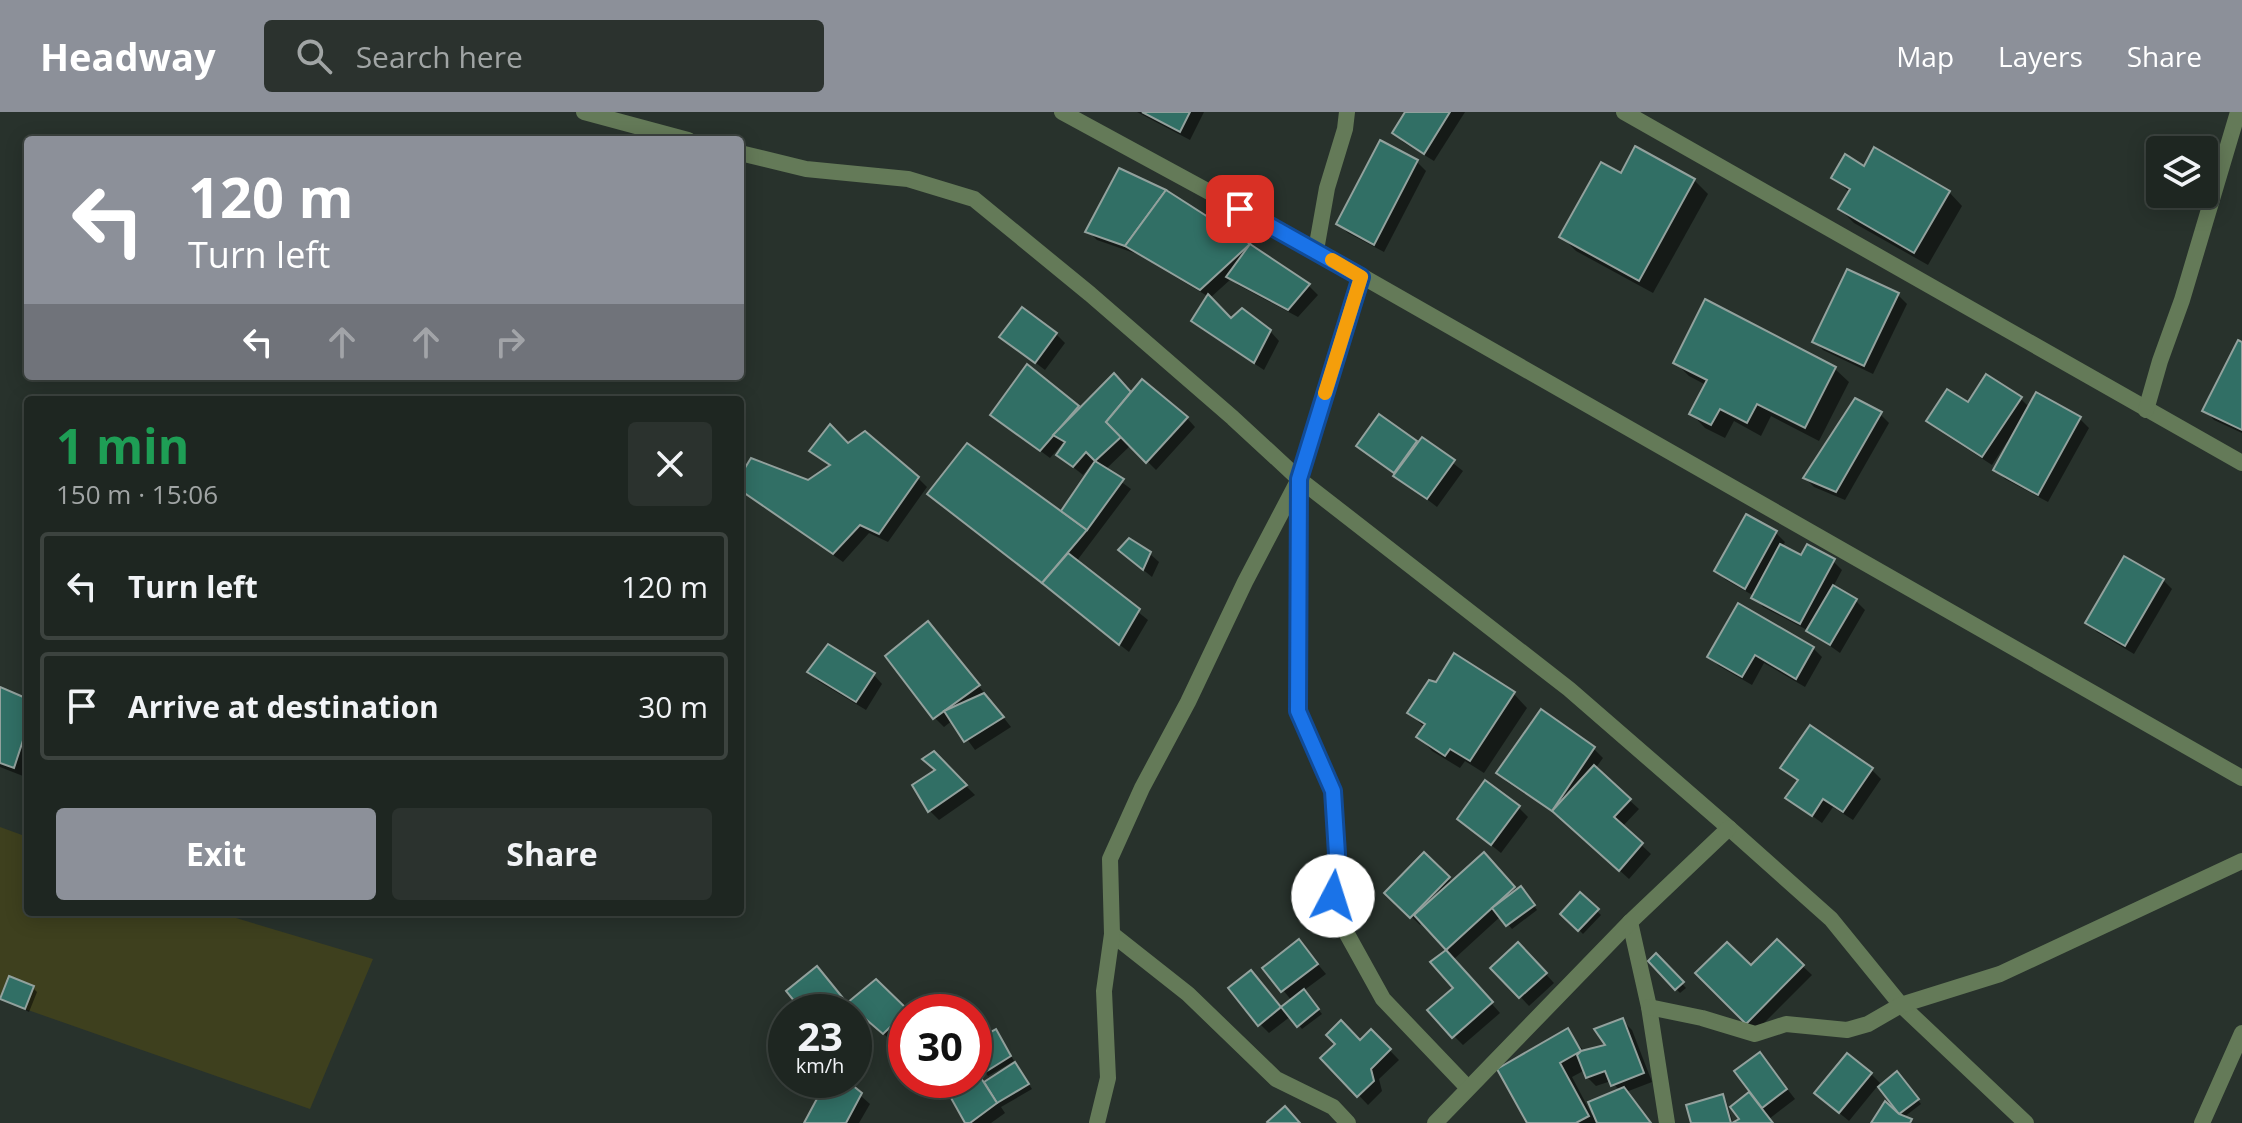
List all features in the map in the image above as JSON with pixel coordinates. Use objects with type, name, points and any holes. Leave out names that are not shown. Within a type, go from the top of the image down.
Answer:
[{"type":"street","points":[[584,112],[673,136]]},
{"type":"street","points":[[1062,112],[1316,250],[2242,778]]},
{"type":"street","points":[[1316,250],[1327,188],[1347,112]]},
{"type":"street","points":[[1624,112],[2242,463]]},
{"type":"street","points":[[2146,410],[2238,112]]},
{"type":"street","points":[[744,154],[806,169],[908,179],[974,199],[1111,312],[1299,479],[1569,689],[1729,828],[1831,919],[1901,1005],[2026,1123]]},
{"type":"street","points":[[1097,1123],[1108,1078],[1104,991],[1112,934],[1110,859],[1142,788],[1299,479],[1361,277]]},
{"type":"street","points":[[1299,479],[1298,711],[1333,791],[1337,854],[1333,896],[1347,934],[1383,999],[1468,1088]]},
{"type":"street","points":[[1444,1120],[1468,1088],[1630,922],[1729,828]]},
{"type":"street","points":[[1649,1007],[1702,1018],[1755,1034],[1786,1024],[1847,1030],[1868,1024],[1901,1005],[2000,974],[2242,861]]},
{"type":"street","points":[[1630,922],[1649,1007],[1667,1123]]},
{"type":"street","points":[[1112,934],[1188,994],[1276,1079],[1333,1107],[1348,1123]]},
{"type":"street","points":[[2202,1123],[2242,1033]]},
{"type":"green space","points":[[0,827],[22,835],[24,916],[229,916],[373,959],[310,1109],[25,1009],[34,986],[9,976],[0,999]]},
{"type":"building","points":[[1142,112],[1190,112],[1180,132]]},
{"type":"building","points":[[1405,112],[1450,112],[1424,154],[1392,133]]},
{"type":"building","points":[[1380,140],[1418,160],[1374,245],[1336,224]]},
{"type":"building","points":[[1635,146],[1695,179],[1639,281],[1559,237],[1601,162],[1621,173]]},
{"type":"building","points":[[1874,147],[1950,191],[1914,253],[1838,209],[1850,189],[1831,178],[1845,154],[1864,166]]},
{"type":"building","points":[[1119,168],[1166,190],[1125,246],[1085,232]]},
{"type":"building","points":[[1166,190],[1250,244],[1200,290],[1125,246]]},
{"type":"building","points":[[1250,244],[1310,284],[1288,310],[1226,277]]},
{"type":"building","points":[[1847,269],[1899,293],[1864,366],[1812,342]]},
{"type":"building","points":[[1208,294],[1231,318],[1242,308],[1271,330],[1254,363],[1191,321]]},
{"type":"building","points":[[1705,299],[1836,367],[1805,428],[1757,404],[1747,423],[1720,409],[1711,425],[1689,414],[1707,380],[1673,363]]},
{"type":"building","points":[[1022,307],[1057,333],[1035,363],[999,337]]},
{"type":"building","points":[[2238,340],[2242,342],[2242,430],[2202,411]]},
{"type":"building","points":[[1027,364],[1079,406],[1040,451],[990,415]]},
{"type":"building","points":[[1114,373],[1131,392],[1106,422],[1121,437],[1095,461],[1086,452],[1073,467],[1056,455],[1065,442],[1053,435]]},
{"type":"building","points":[[1986,374],[2022,397],[1982,457],[1926,421],[1947,389],[1968,402]]},
{"type":"building","points":[[1142,379],[1188,417],[1146,463],[1106,422]]},
{"type":"building","points":[[2036,392],[2081,417],[2038,495],[1993,470]]},
{"type":"building","points":[[1855,398],[1882,412],[1836,492],[1803,478]]},
{"type":"building","points":[[1379,414],[1417,441],[1394,473],[1356,446]]},
{"type":"building","points":[[830,424],[848,443],[865,431],[919,477],[879,534],[860,525],[833,554],[744,493],[744,469],[751,458],[808,480],[830,465],[809,451]]},
{"type":"building","points":[[1422,437],[1455,460],[1427,499],[1393,476]]},
{"type":"building","points":[[967,443],[1087,530],[1042,583],[927,494]]},
{"type":"building","points":[[1095,461],[1124,479],[1087,530],[1061,511]]},
{"type":"building","points":[[1746,514],[1777,531],[1745,589],[1714,571]]},
{"type":"building","points":[[1129,538],[1151,552],[1143,570],[1118,550]]},
{"type":"building","points":[[1780,544],[1801,555],[1807,544],[1835,559],[1800,624],[1751,598]]},
{"type":"building","points":[[1068,553],[1140,609],[1119,645],[1042,583]]},
{"type":"building","points":[[2124,556],[2164,579],[2125,646],[2085,623]]},
{"type":"building","points":[[1833,585],[1857,599],[1830,645],[1806,631]]},
{"type":"building","points":[[1738,603],[1814,647],[1796,679],[1755,655],[1742,677],[1707,657]]},
{"type":"building","points":[[928,621],[980,685],[933,719],[885,656]]},
{"type":"building","points":[[828,644],[875,673],[856,702],[807,672]]},
{"type":"building","points":[[1454,653],[1515,692],[1470,761],[1450,749],[1445,756],[1416,737],[1425,724],[1407,713],[1429,680],[1436,682]]},
{"type":"building","points":[[0,687],[24,697],[24,737],[14,768],[0,763]]},
{"type":"building","points":[[984,693],[1004,717],[964,742],[944,711]]},
{"type":"building","points":[[1541,709],[1595,747],[1552,811],[1496,773]]},
{"type":"building","points":[[1810,725],[1873,768],[1843,812],[1823,799],[1812,816],[1785,798],[1798,780],[1780,768]]},
{"type":"building","points":[[934,751],[967,785],[928,812],[912,785],[935,770],[922,759]]},
{"type":"building","points":[[1594,765],[1631,799],[1614,817],[1643,843],[1619,871],[1552,811]]},
{"type":"building","points":[[1485,780],[1520,806],[1491,845],[1457,819]]},
{"type":"building","points":[[1424,852],[1450,877],[1410,918],[1384,893]]},
{"type":"building","points":[[1484,852],[1515,887],[1446,950],[1414,915]]},
{"type":"building","points":[[1521,886],[1535,905],[1506,926],[1492,908]]},
{"type":"building","points":[[1580,892],[1599,909],[1578,931],[1560,914]]},
{"type":"building","points":[[1299,939],[1318,964],[1281,992],[1262,968]]},
{"type":"building","points":[[1777,939],[1804,965],[1746,1024],[1695,973],[1727,942],[1751,965]]},
{"type":"building","points":[[1518,942],[1547,973],[1519,998],[1490,968]]},
{"type":"building","points":[[1446,950],[1493,1002],[1452,1038],[1427,1010],[1453,988],[1430,962]]},
{"type":"building","points":[[1656,953],[1684,982],[1675,990],[1648,961]]},
{"type":"building","points":[[817,966],[840,994],[788,994],[786,991]]},
{"type":"building","points":[[1251,970],[1281,1007],[1258,1026],[1228,988]]},
{"type":"building","points":[[9,976],[34,986],[25,1009],[0,999]]},
{"type":"building","points":[[876,979],[891,994],[888,994],[888,1029],[883,1034],[872,1025],[872,994],[858,994]]},
{"type":"building","points":[[1304,989],[1319,1009],[1297,1027],[1281,1007]]},
{"type":"building","points":[[1623,1018],[1644,1073],[1611,1086],[1605,1071],[1586,1078],[1577,1055],[1581,1051],[1605,1045],[1594,1029]]},
{"type":"building","points":[[1341,1020],[1360,1040],[1371,1029],[1391,1049],[1371,1069],[1374,1081],[1357,1097],[1320,1058],[1335,1044],[1326,1035]]},
{"type":"building","points":[[1568,1028],[1581,1051],[1560,1063],[1589,1116],[1576,1123],[1527,1123],[1497,1069]]},
{"type":"building","points":[[996,1029],[1011,1056],[992,1068],[992,1031]]},
{"type":"building","points":[[1760,1052],[1787,1089],[1762,1108],[1734,1071]]},
{"type":"building","points":[[1847,1053],[1872,1073],[1839,1113],[1814,1093]]},
{"type":"building","points":[[1015,1062],[1029,1084],[997,1103],[992,1095],[992,1077]]},
{"type":"building","points":[[1897,1071],[1919,1099],[1899,1114],[1878,1087]]},
{"type":"building","points":[[1624,1087],[1651,1123],[1597,1123],[1588,1102]]},
{"type":"building","points":[[1749,1092],[1773,1123],[1732,1123],[1739,1119],[1730,1107]]},
{"type":"building","points":[[1723,1094],[1731,1123],[1691,1123],[1686,1105]]},
{"type":"building","points":[[992,1095],[997,1103],[970,1123],[965,1123],[951,1098],[992,1098]]},
{"type":"building","points":[[817,1098],[859,1098],[846,1123],[804,1123]]},
{"type":"building","points":[[1885,1101],[1899,1114],[1912,1119],[1910,1123],[1871,1123]]},
{"type":"building","points":[[1285,1106],[1300,1123],[1267,1122]]},
{"type":"slow traffic","points":[[1325,393],[1361,277],[1332,260]]},
{"type":"route","points":[[1240,209],[1361,277],[1299,479],[1298,711],[1333,791],[1337,854],[1333,896]]}]
